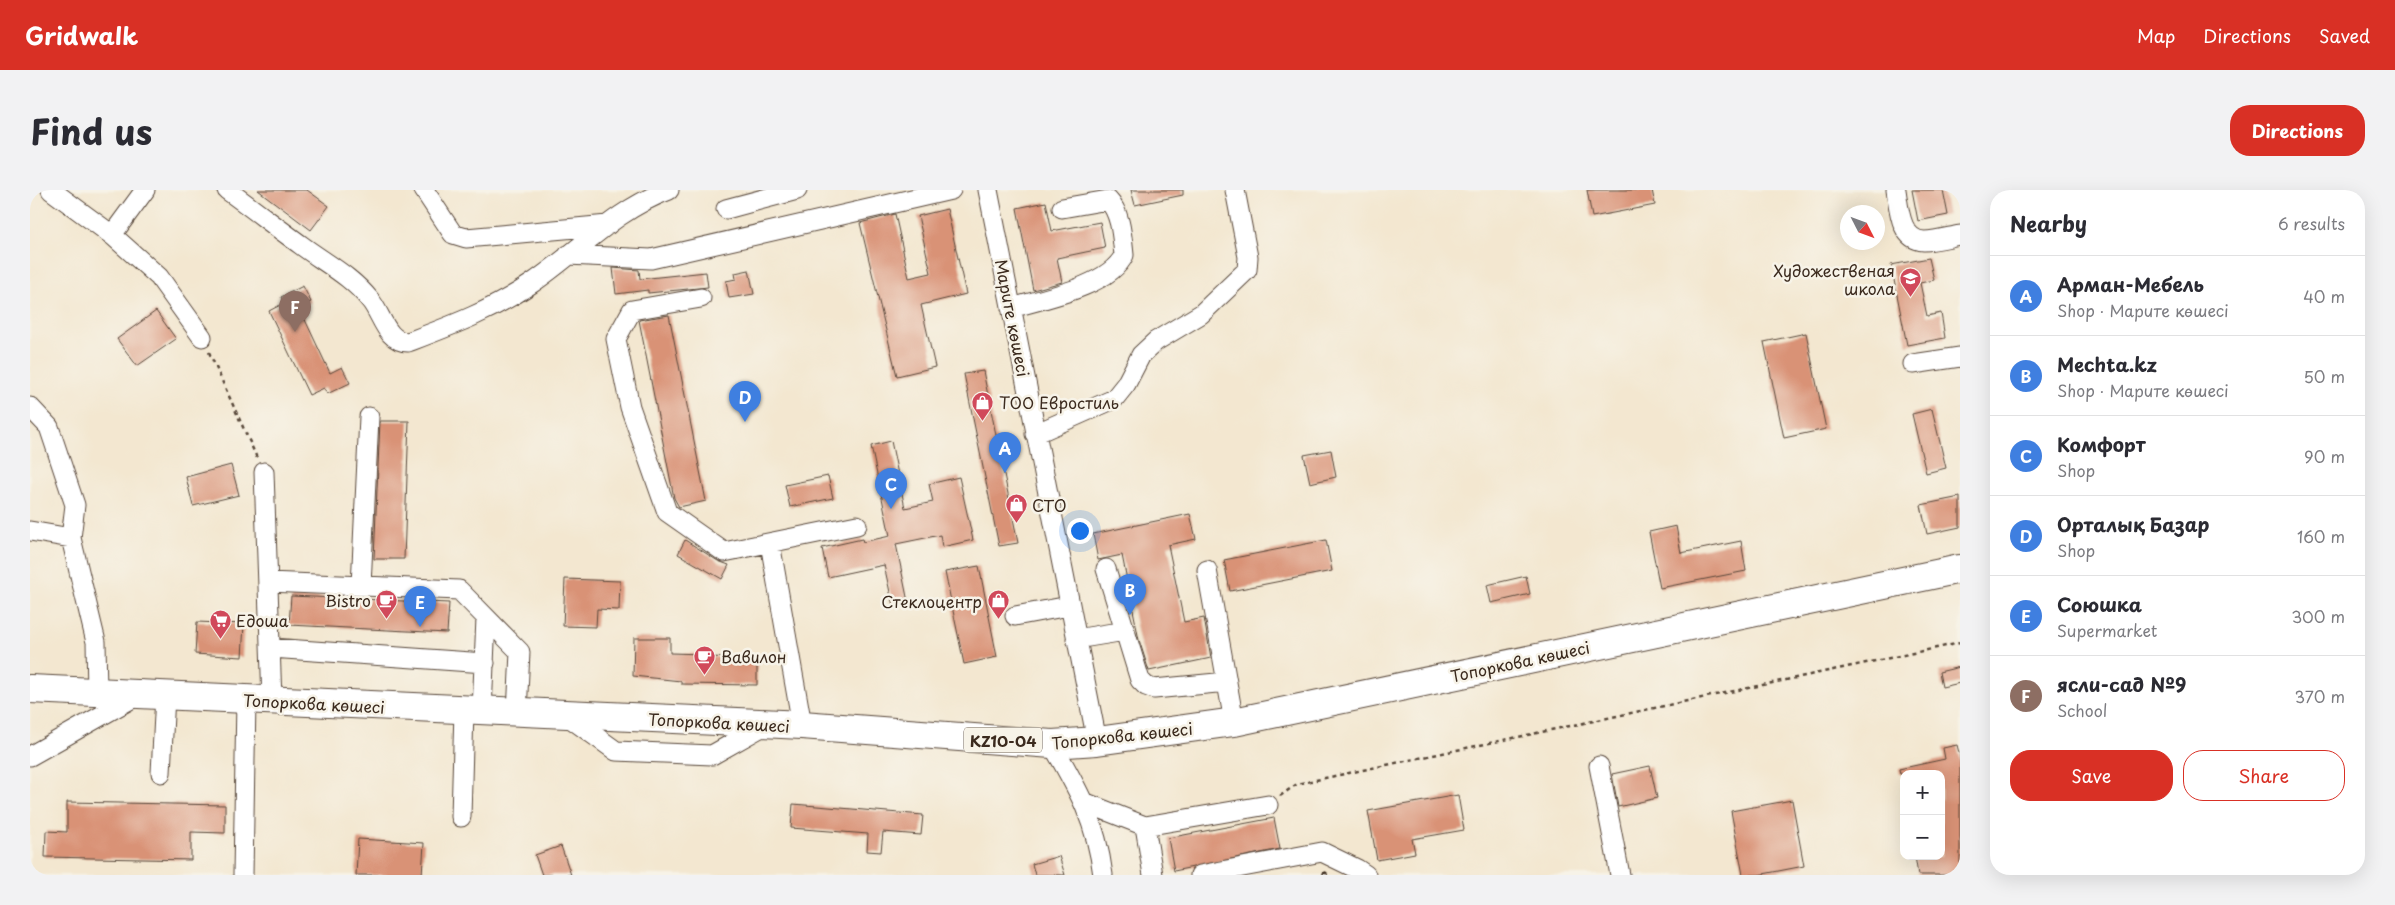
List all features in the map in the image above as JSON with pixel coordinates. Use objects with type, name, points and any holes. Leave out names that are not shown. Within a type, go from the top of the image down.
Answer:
[{"type":"highway","name":"Топоркова көшесі","points":[[30,690],[153,694],[259,701],[802,725],[1052,744],[1097,741],[1234,722],[1960,569]]},
{"type":"street","points":[[52,190],[112,235],[160,277],[202,337]]},
{"type":"street","points":[[112,235],[145,190]]},
{"type":"street","points":[[227,190],[302,246],[340,271],[370,300],[393,338],[400,342],[408,342],[481,315],[532,284],[635,204],[668,190]]},
{"type":"street","points":[[424,190],[453,234],[466,238],[608,225]]},
{"type":"street","points":[[726,209],[797,190]]},
{"type":"street","points":[[568,255],[651,259],[951,190]]},
{"type":"street","name":"Марите көшесі","points":[[988,190],[1097,741]]},
{"type":"street","points":[[1036,434],[1114,399],[1126,384],[1141,355],[1156,341],[1201,314],[1247,270],[1248,257],[1235,190]]},
{"type":"street","points":[[1896,190],[1901,223],[1910,235],[1923,241],[1960,235]]},
{"type":"street","points":[[1011,308],[1097,280],[1109,273],[1122,260],[1124,255],[1117,217],[1114,206],[1108,200],[1062,208]]},
{"type":"street","points":[[701,298],[632,310],[616,340],[630,407],[667,512],[724,552],[857,526]]},
{"type":"street","points":[[1913,364],[1960,357]]},
{"type":"street","points":[[30,407],[49,427],[75,505],[71,538],[96,642],[97,692]]},
{"type":"street","points":[[361,586],[369,417]]},
{"type":"street","points":[[242,875],[259,701],[270,648],[264,472]]},
{"type":"street","points":[[30,530],[71,538]]},
{"type":"street","points":[[770,543],[802,725]]},
{"type":"street","points":[[1106,569],[1140,680],[1146,686],[1154,689],[1227,682]]},
{"type":"street","points":[[1207,570],[1234,722]]},
{"type":"street","points":[[268,582],[459,590],[520,652],[517,713]]},
{"type":"street","points":[[1015,616],[1069,606]]},
{"type":"street","points":[[461,817],[473,710],[485,664],[486,618]]},
{"type":"street","points":[[1076,639],[1125,631]]},
{"type":"street","points":[[270,648],[485,664]]},
{"type":"street","points":[[30,756],[153,694],[161,774]]},
{"type":"street","points":[[1052,744],[1084,802],[1099,844],[1103,875]]},
{"type":"street","points":[[1600,766],[1620,875]]},
{"type":"street","points":[[1084,802],[1144,826],[1268,805]]},
{"type":"street","points":[[1144,826],[1153,875]]},
{"type":"street","points":[[1200,875],[1322,852],[1366,875]]},
{"type":"path","points":[[202,337],[264,472]]},
{"type":"path","points":[[1268,805],[1297,784],[1960,643]]},
{"type":"building","points":[[258,190],[307,190],[329,206],[311,230]]},
{"type":"building","points":[[1131,190],[1183,190],[1183,195],[1135,205]]},
{"type":"building","points":[[1587,190],[1652,190],[1655,205],[1592,217]]},
{"type":"building","points":[[1912,190],[1943,190],[1948,215],[1918,221]]},
{"type":"building","points":[[1046,202],[1052,231],[1100,222],[1105,248],[1057,258],[1062,282],[1033,290],[1017,208]]},
{"type":"building","points":[[947,209],[966,294],[921,305],[935,367],[897,376],[860,223],[895,214],[909,278],[931,273],[918,216]]},
{"type":"building","name":"Художественая школа","points":[[1929,258],[1934,280],[1920,283],[1927,316],[1941,313],[1945,338],[1907,345],[1891,265]]},
{"type":"building","points":[[613,268],[639,270],[640,279],[706,272],[708,287],[648,293],[648,290],[616,294]]},
{"type":"building","points":[[749,270],[754,294],[729,298],[726,281],[736,279],[735,273]]},
{"type":"building","points":[[303,286],[311,302],[299,307],[330,373],[342,367],[350,383],[327,394],[324,388],[309,395],[269,311],[284,303],[281,297]]},
{"type":"building","points":[[156,311],[176,339],[137,366],[117,339]]},
{"type":"building","points":[[669,315],[706,501],[679,507],[674,498],[639,320]]},
{"type":"building","points":[[1806,333],[1826,429],[1784,438],[1764,342]]},
{"type":"building","points":[[983,371],[1018,543],[999,546],[964,374]]},
{"type":"building","points":[[1932,409],[1946,468],[1926,473],[1912,414]]},
{"type":"building","points":[[380,421],[409,421],[404,559],[374,559]]},
{"type":"building","points":[[891,441],[905,508],[933,502],[929,484],[959,477],[973,540],[942,547],[940,535],[896,544],[908,602],[893,606],[884,565],[828,577],[822,548],[862,539],[863,542],[890,536],[871,446]]},
{"type":"building","points":[[1331,450],[1336,477],[1310,483],[1304,455]]},
{"type":"building","points":[[231,465],[239,495],[193,506],[186,477]]},
{"type":"building","points":[[828,476],[833,498],[790,507],[785,485]]},
{"type":"building","points":[[1960,497],[1960,527],[1927,534],[1921,505]]},
{"type":"building","points":[[1190,514],[1196,539],[1168,545],[1184,622],[1204,618],[1211,658],[1149,671],[1139,640],[1122,555],[1098,560],[1093,534]]},
{"type":"building","points":[[1676,526],[1681,553],[1741,541],[1746,571],[1660,588],[1649,532]]},
{"type":"building","points":[[685,540],[718,561],[729,565],[722,579],[678,554]]},
{"type":"building","points":[[1326,540],[1332,571],[1230,591],[1224,560]]},
{"type":"building","points":[[979,566],[997,657],[964,664],[945,572]]},
{"type":"building","points":[[1526,576],[1530,594],[1491,603],[1487,585]]},
{"type":"building","points":[[565,579],[620,581],[619,610],[597,609],[596,627],[563,626]]},
{"type":"building","points":[[291,596],[449,603],[447,633],[289,625]]},
{"type":"building","name":"Едоша","points":[[197,622],[244,624],[242,657],[195,654]]},
{"type":"building","points":[[634,638],[670,638],[670,653],[704,654],[704,657],[757,658],[757,685],[681,684],[681,681],[633,676]]},
{"type":"building","points":[[1960,667],[1960,683],[1942,687],[1939,672]]},
{"type":"building","points":[[1957,745],[1960,757],[1960,875],[1918,875],[1916,860],[1945,860],[1945,770],[1900,770],[1900,774],[1899,769],[1945,759],[1943,748]]},
{"type":"building","points":[[1650,766],[1657,798],[1618,807],[1612,774]]},
{"type":"building","points":[[1458,795],[1464,830],[1412,839],[1415,853],[1377,860],[1368,811]]},
{"type":"building","points":[[1792,800],[1804,866],[1758,875],[1743,875],[1731,811]]},
{"type":"building","points":[[67,802],[225,805],[225,833],[191,832],[191,860],[45,857],[46,831],[67,832]]},
{"type":"building","points":[[793,804],[923,815],[921,835],[883,832],[881,852],[867,851],[868,834],[791,828]]},
{"type":"building","points":[[1274,818],[1280,849],[1174,871],[1168,838]]},
{"type":"building","points":[[358,839],[424,843],[422,875],[356,875]]},
{"type":"building","points":[[561,846],[571,875],[542,875],[535,855]]},
{"type":"building","points":[[1059,856],[1065,875],[1035,875],[1032,864]]},
{"type":"place","name":"Художественая школа","points":[[1911,298]]},
{"type":"place","name":"ясли-сад №9","points":[[295,332]]},
{"type":"place","name":"ТОО Евростиль","points":[[983,421]]},
{"type":"place","name":"Орталық Базар","points":[[745,422]]},
{"type":"place","name":"Арман-Мебель","points":[[1005,473]]},
{"type":"place","name":"Комфорт","points":[[891,509]]},
{"type":"place","name":"СТО","points":[[1016,524]]},
{"type":"place","name":"Mechta.kz","points":[[1130,615]]},
{"type":"place","name":"Bistro","points":[[387,619]]},
{"type":"place","name":"Стеклоцентр","points":[[998,620]]},
{"type":"place","name":"Союшка","points":[[420,627]]},
{"type":"place","name":"Едоша","points":[[220,639]]},
{"type":"place","name":"Вавилон","points":[[705,675]]}]
